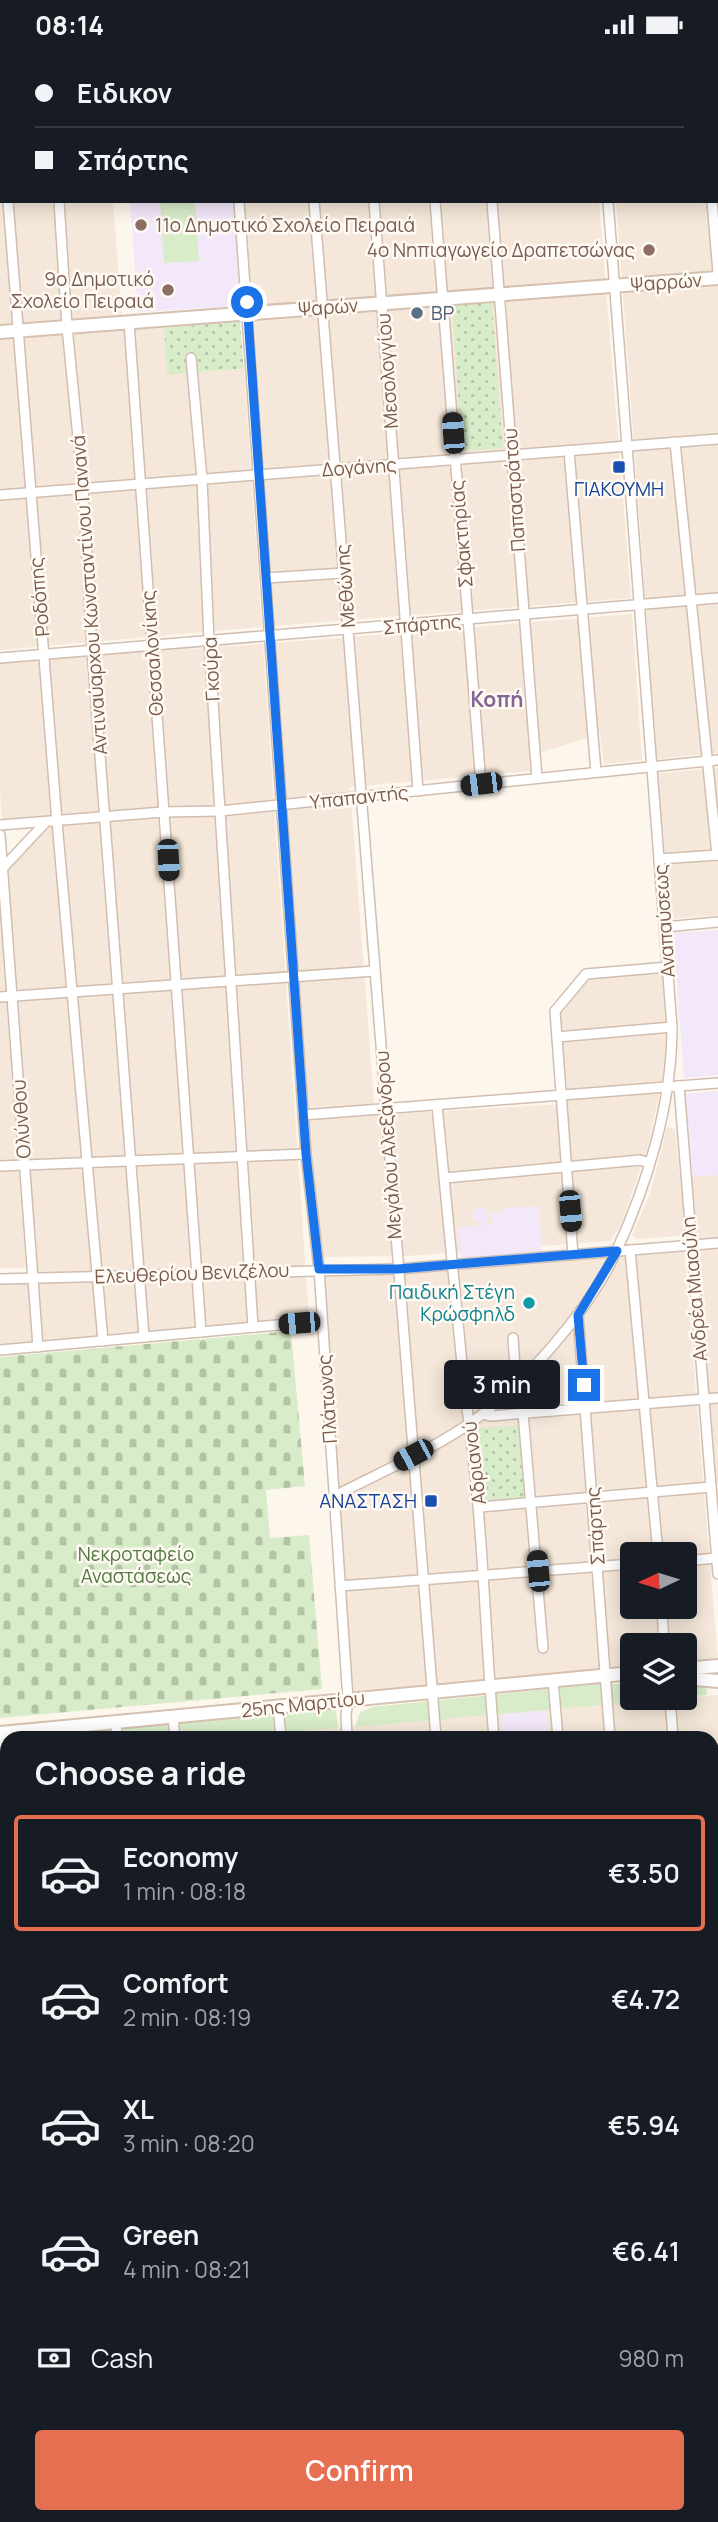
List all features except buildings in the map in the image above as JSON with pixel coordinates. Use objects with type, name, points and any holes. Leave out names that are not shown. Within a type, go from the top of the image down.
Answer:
[{"type":"street","name":"Ροδόπης","points":[[8,203],[57,822],[103,1341]]},
{"type":"street","name":"Αντιναύαρχου Κωνσταντίνου Πανανά","points":[[58,203],[83,488],[92,650],[144,1337]]},
{"type":"street","name":"Πλάτωνος","points":[[239,203],[303,1115],[319,1269],[348,1700],[347,1731]]},
{"type":"street","name":"Μεθώνης","points":[[314,203],[375,971]]},
{"type":"street","name":"Μεσολογγίου","points":[[374,203],[418,791]]},
{"type":"street","name":"Σφακτηρίας","points":[[435,203],[481,784]]},
{"type":"street","name":"Παπαστράτου","points":[[492,203],[537,778]]},
{"type":"street","name":"Αναπαύσεως","points":[[333,1497],[471,1423],[522,1378],[578,1315],[617,1251],[649,1163],[667,1087],[672,1027],[608,203]]},
{"type":"street","points":[[712,203],[718,276]]},
{"type":"street","name":"Ψαρρών","points":[[615,286],[718,276]]},
{"type":"street","name":"Ψαρών","points":[[0,332],[615,286]]},
{"type":"street","name":"Θεσσαλονίκης","points":[[129,322],[201,1332]]},
{"type":"street","name":"Γκούρα","points":[[191,358],[202,479],[209,640],[253,1327]]},
{"type":"street","name":"Δογάνης","points":[[0,495],[718,439]]},
{"type":"street","points":[[659,859],[717,855],[713,761],[691,601],[675,442]]},
{"type":"street","points":[[569,451],[596,772]]},
{"type":"street","points":[[266,578],[344,573]]},
{"type":"street","name":"Σπάρτης","points":[[0,658],[718,598]]},
{"type":"street","name":"Υπαπαντής","points":[[0,825],[163,812],[220,811],[713,761]]},
{"type":"street","points":[[1,869],[45,823]]},
{"type":"street","name":"Ολύνθου","points":[[0,835],[38,1347]]},
{"type":"street","points":[[665,927],[718,922]]},
{"type":"street","points":[[573,1255],[555,1011],[586,974],[668,967]]},
{"type":"street","points":[[0,997],[375,971]]},
{"type":"street","name":"Μεγάλου Αλεξάνδρου","points":[[375,971],[435,1731]]},
{"type":"street","points":[[557,1037],[672,1027]]},
{"type":"street","points":[[303,1115],[718,1083]]},
{"type":"street","name":"Ανδρέα Μιαούλη","points":[[679,1086],[703,1399],[716,1522],[718,1574]]},
{"type":"street","name":"Αδριανού","points":[[438,1105],[465,1395],[471,1423],[480,1507],[493,1731]]},
{"type":"street","points":[[0,1165],[306,1154]]},
{"type":"street","points":[[446,1178],[640,1160],[649,1163]]},
{"type":"street","name":"Ελευθερίου Βενιζέλου","points":[[0,1279],[398,1269],[718,1243]]},
{"type":"street","points":[[630,1250],[657,1542]]},
{"type":"street","name":"Σπάρτης","points":[[578,1315],[610,1731]]},
{"type":"street","points":[[0,1350],[322,1321]]},
{"type":"street","points":[[513,1338],[515,1369],[522,1378]]},
{"type":"street","points":[[483,1414],[490,1416],[718,1398]]},
{"type":"street","points":[[523,1413],[543,1648]]},
{"type":"street","points":[[480,1507],[711,1487]]},
{"type":"street","points":[[697,1559],[717,1558]]},
{"type":"street","points":[[340,1586],[620,1565]]},
{"type":"street","points":[[697,1668],[718,1666]]},
{"type":"street","name":"25ης Μαρτίου","points":[[21,1731],[606,1675],[620,1678]]},
{"type":"street","points":[[697,1679],[718,1681]]},
{"type":"street","points":[[553,1680],[557,1731]]},
{"type":"street","points":[[278,1707],[280,1731]]},
{"type":"street","points":[[671,1710],[672,1731]]},
{"type":"street","points":[[173,1717],[174,1731]]},
{"type":"street","points":[[116,1722],[117,1731]]},
{"type":"shaded area","points":[[0,203],[113,203],[123,330],[164,328],[167,374],[244,369],[262,627],[0,650]]},
{"type":"shaded area","points":[[130,203],[234,203],[241,306],[138,312]]},
{"type":"shaded area","points":[[244,203],[599,203],[631,598],[275,626]]},
{"type":"shaded area","points":[[616,203],[718,203],[718,753],[657,759]]},
{"type":"shaded area","points":[[632,614],[642,760],[604,764],[600,734],[529,756],[530,771],[350,787],[375,1115],[565,1104],[559,1013],[589,979],[663,973],[665,1068],[648,1146],[621,1225],[610,1241],[407,1256],[318,1257],[275,643]]},
{"type":"shaded area","points":[[263,644],[309,1319],[42,1341],[6,872],[47,827],[46,817],[2,820],[0,662]]},
{"type":"shaded area","points":[[718,768],[718,915],[670,919],[658,773]]},
{"type":"shaded area","points":[[0,913],[26,1268],[0,1268]]},
{"type":"shaded area","points":[[718,930],[718,1075],[684,1078],[673,933]]},
{"type":"shaded area","points":[[718,1091],[718,1175],[693,1177],[685,1094]]},
{"type":"shaded area","points":[[667,1127],[675,1129],[680,1177],[718,1175],[718,1508],[695,1235],[636,1239],[632,1235],[650,1194]]},
{"type":"shaded area","points":[[539,1206],[542,1253],[461,1260],[458,1227],[482,1225],[473,1219],[472,1214],[476,1209],[481,1207],[488,1212],[489,1220],[483,1225],[491,1224],[491,1213],[503,1212],[503,1208]]},
{"type":"shaded area","points":[[684,1247],[718,1660],[697,1662],[697,1633],[620,1633],[620,1668],[353,1691],[320,1272]]},
{"type":"shaded area","points":[[33,1281],[38,1347],[0,1350],[0,1282]]},
{"type":"shaded area","points":[[718,1695],[718,1731],[302,1731],[620,1703],[620,1710],[697,1710],[697,1697]]},
{"type":"shaded area","points":[[546,1709],[548,1731],[502,1731],[501,1712]]},
{"type":"green space","points":[[160,203],[195,203],[199,261],[164,263]]},
{"type":"green space","points":[[492,303],[503,448],[462,451],[452,306]]},
{"type":"green space","points":[[240,321],[244,369],[167,374],[164,328]]},
{"type":"green space","name":"Νεκροταφείο Αναστάσεως","points":[[291,1331],[305,1486],[266,1490],[270,1538],[309,1535],[322,1689],[0,1718],[0,1357]]},
{"type":"green space","points":[[521,1425],[528,1500],[485,1504],[478,1428]]},
{"type":"green space","points":[[620,1684],[620,1703],[355,1727],[360,1713],[372,1707]]},
{"type":"green space","points":[[697,1687],[706,1688],[707,1695],[697,1696]]},
{"type":"green space","points":[[333,1707],[336,1710],[338,1728],[303,1731],[101,1731]]},
{"type":"place","name":"11ο Δημοτικό Σχολείο Πειραιά","points":[[141,225]]},
{"type":"place","name":"4ο Νηπιαγωγείο Δραπετσώνας","points":[[649,250]]},
{"type":"place","name":"9ο Δημοτικό Σχολείο Πειραιά","points":[[168,290]]},
{"type":"place","name":"BP","points":[[417,313]]},
{"type":"place","name":"ΓΙΑΚΟΥΜΗ","points":[[619,467]]},
{"type":"place","name":"Παιδική Στέγη Κρώσφηλδ","points":[[529,1303]]},
{"type":"place","name":"ΑΝΑΣΤΑΣΗ","points":[[431,1501]]},
{"type":"district","name":"Κοπή","points":[[497,699]]},
{"type":"route","points":[[247,302],[306,1154],[319,1269],[398,1269],[617,1251],[578,1315],[584,1385]]}]
